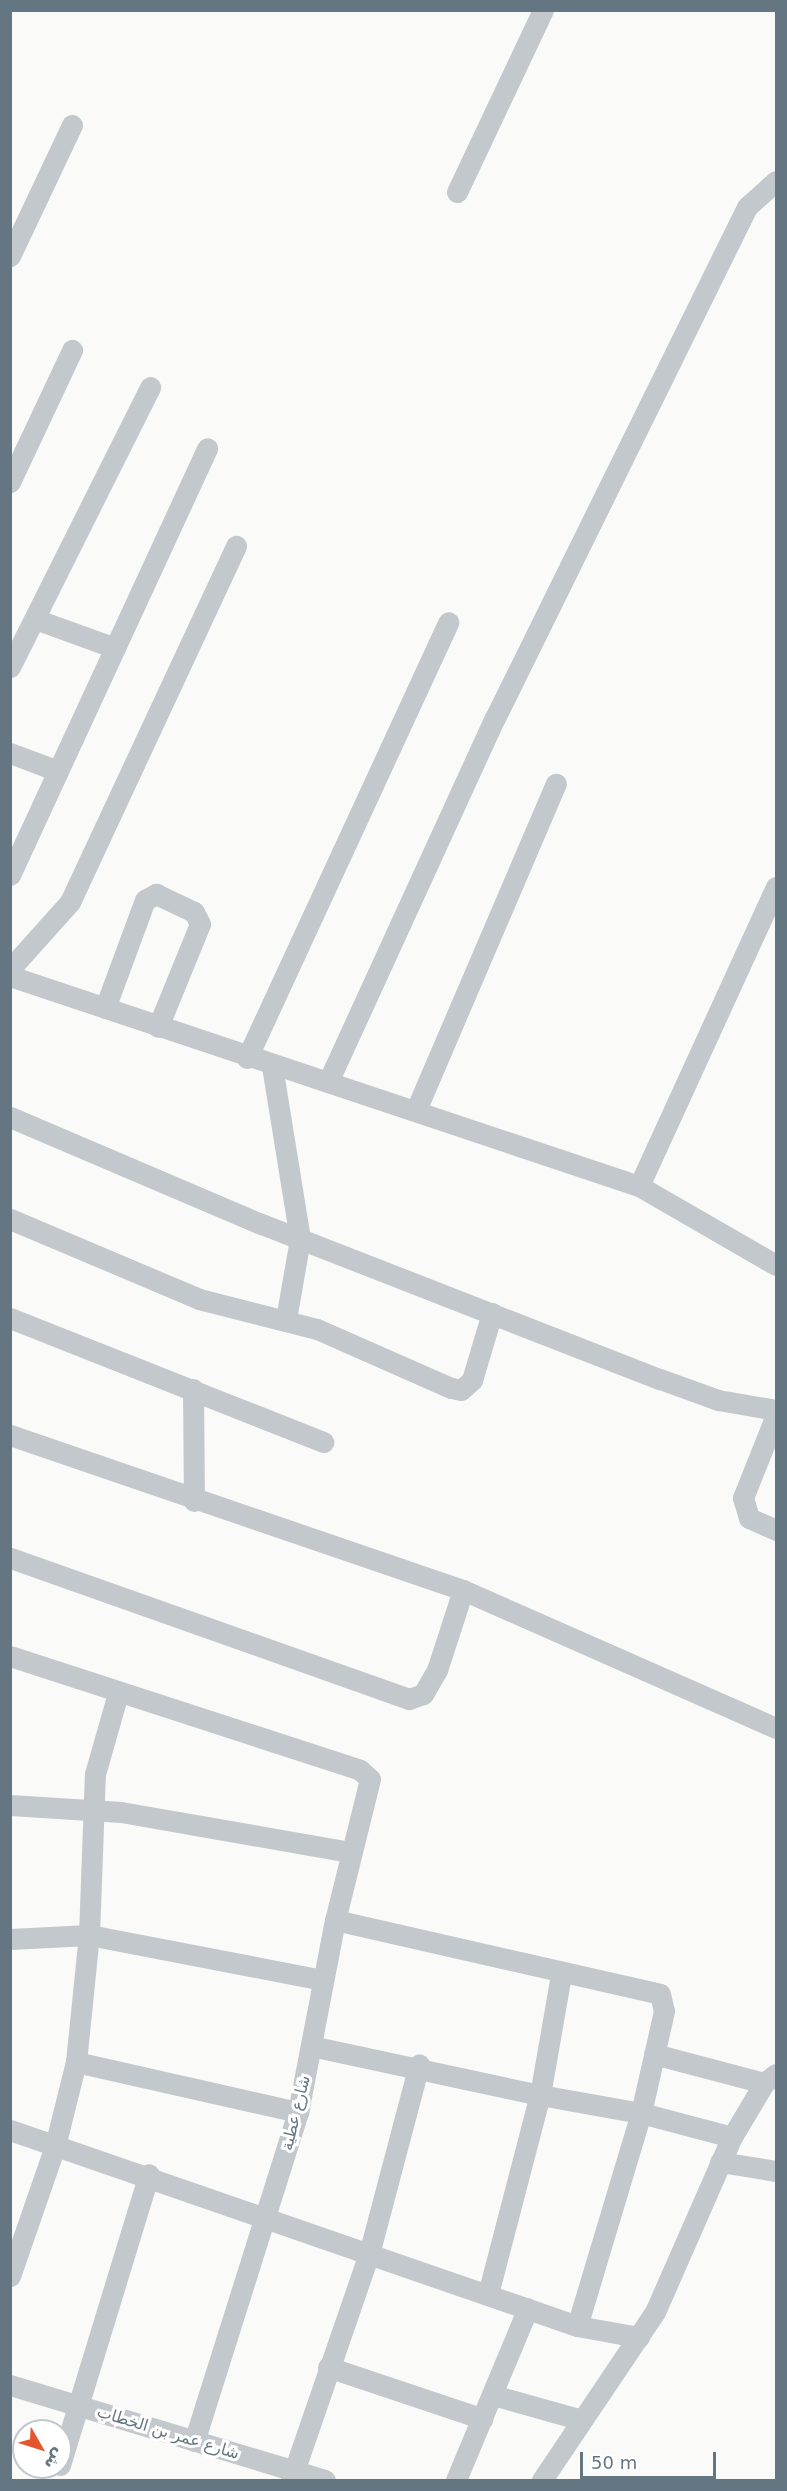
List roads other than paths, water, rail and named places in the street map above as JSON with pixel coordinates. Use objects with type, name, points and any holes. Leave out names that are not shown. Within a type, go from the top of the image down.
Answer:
[{"type":"street","points":[[457,192],[543,10]]},
{"type":"street","points":[[10,256],[72,125]]},
{"type":"street","points":[[328,1082],[495,718],[747,207],[777,181]]},
{"type":"street","points":[[10,482],[72,350]]},
{"type":"street","points":[[10,667],[150,387]]},
{"type":"street","points":[[10,875],[207,448]]},
{"type":"street","points":[[10,969],[31,942],[64,914],[236,546]]},
{"type":"street","points":[[35,619],[115,648]]},
{"type":"street","points":[[247,1058],[448,622]]},
{"type":"street","points":[[10,753],[58,771]]},
{"type":"street","points":[[416,1110],[556,784]]},
{"type":"street","points":[[639,1186],[777,887]]},
{"type":"street","points":[[105,1008],[144,900],[156,894],[194,912],[200,924],[158,1027]]},
{"type":"street","points":[[10,976],[247,1058],[416,1110],[639,1186],[777,1265]]},
{"type":"street","points":[[272,1066],[300,1239],[286,1319]]},
{"type":"street","points":[[10,1117],[300,1239],[718,1400],[777,1410]]},
{"type":"street","points":[[10,1219],[199,1299],[286,1319],[461,1390],[478,1367],[492,1313]]},
{"type":"street","points":[[10,1318],[323,1442]]},
{"type":"street","points":[[193,1389],[194,1501]]},
{"type":"street","points":[[777,1415],[743,1498],[749,1518],[777,1530]]},
{"type":"street","points":[[10,1435],[194,1501],[463,1590],[777,1728]]},
{"type":"street","points":[[10,1558],[409,1699],[423,1694],[437,1670],[463,1590]]},
{"type":"street","points":[[10,1656],[118,1693],[101,1747],[94,1810],[89,1935],[76,2062],[55,2146],[10,2276]]},
{"type":"street","name":"شارع عطية","points":[[118,1693],[360,1770],[370,1779],[322,1980],[298,2112],[194,2441]]},
{"type":"street","points":[[10,1805],[94,1810],[351,1852]]},
{"type":"street","points":[[335,1920],[561,1975],[660,1994],[664,2011],[641,2113],[577,2326]]},
{"type":"street","points":[[10,1939],[89,1935],[322,1980]]},
{"type":"street","points":[[488,2294],[540,2096],[561,1975]]},
{"type":"street","points":[[311,2046],[419,2065],[540,2096],[641,2113],[732,2137]]},
{"type":"street","points":[[542,2481],[639,2337],[682,2260],[732,2137],[770,2079],[654,2054]]},
{"type":"street","points":[[76,2062],[298,2112]]},
{"type":"street","points":[[292,2476],[369,2254],[419,2065]]},
{"type":"street","points":[[10,2130],[149,2174],[577,2326],[639,2337]]},
{"type":"street","points":[[720,2162],[777,2171]]},
{"type":"street","points":[[72,2426],[149,2174]]},
{"type":"street","points":[[456,2481],[528,2308]]},
{"type":"street","points":[[328,2367],[483,2419]]},
{"type":"street","name":"شارع عمر بن الخطاب","points":[[10,2385],[194,2441],[292,2476],[325,2481]]},
{"type":"street","points":[[493,2395],[582,2420]]}]
